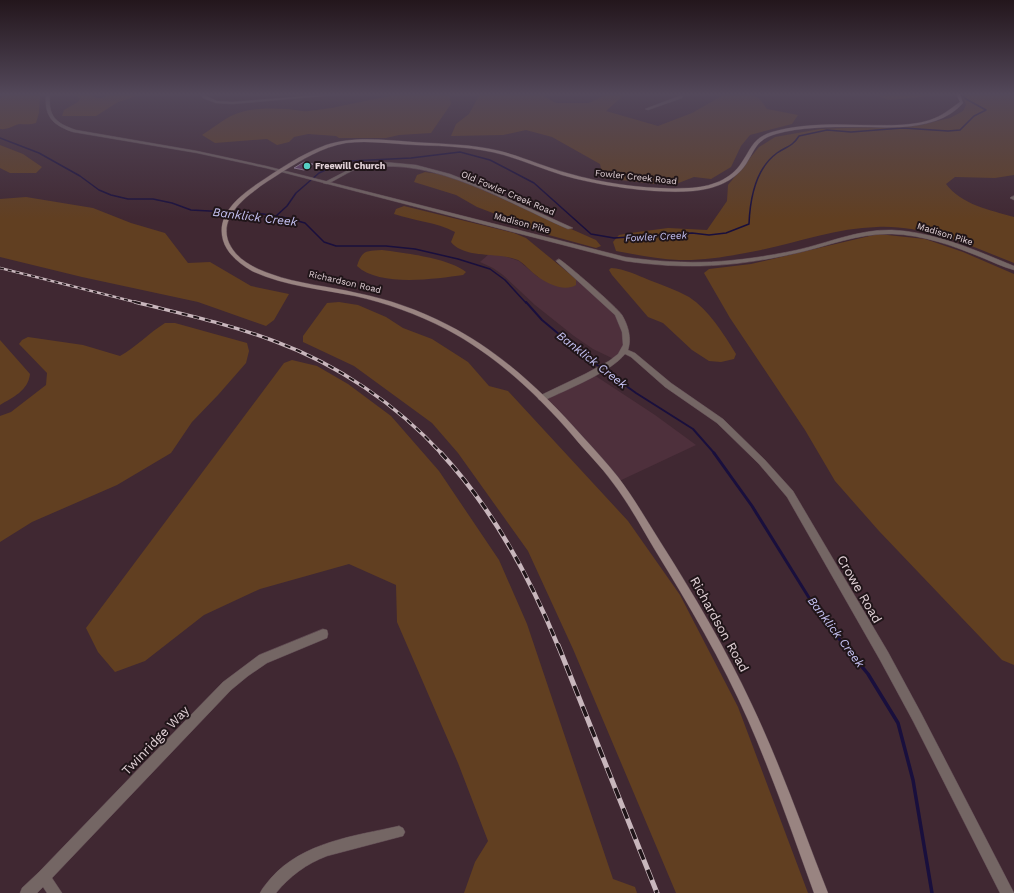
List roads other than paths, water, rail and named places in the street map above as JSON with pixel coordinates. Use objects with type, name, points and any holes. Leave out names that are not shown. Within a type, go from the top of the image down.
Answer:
[{"type":"main road","name":"Fowler Creek Road","points":[[281,171],[311,152],[327,146],[354,141],[376,141],[478,147],[510,155],[566,175],[596,181],[656,188],[699,189],[720,184],[735,174],[744,164],[753,147],[760,139],[769,136]]},
{"type":"main road","name":"Richardson Road","points":[[281,171],[243,196],[232,207],[225,223],[224,236],[229,249],[246,265],[273,277],[364,296],[424,317],[458,333],[483,349],[508,368],[542,398],[617,482],[691,598],[708,628],[750,711],[772,763],[821,893]]},
{"type":"street","name":"Madison Pike","points":[[109,136],[197,152],[281,171],[491,224],[609,256],[650,263],[688,266],[741,263],[804,250],[858,235],[892,232],[912,234],[943,241],[1014,268]]},
{"type":"street","name":"Old Fowler Creek Road","points":[[322,182],[340,173],[370,165],[391,164],[423,168],[479,188],[570,228]]},
{"type":"street","points":[[542,398],[616,360],[625,351],[627,341],[625,331],[618,314],[559,261]]},
{"type":"street","name":"Crowe Road","points":[[625,351],[668,385],[720,421],[762,462],[790,494],[902,690],[1006,893]]},
{"type":"street","name":"Twinridge Way","points":[[26,893],[44,877],[148,767],[233,681],[263,659],[323,634]]},
{"type":"street","points":[[267,893],[284,873],[300,860],[319,851],[399,832]]},
{"type":"street","points":[[44,877],[55,893]]},
{"type":"waterway","name":"Fowler Creek","points":[[276,216],[287,206],[296,193],[319,173],[334,166],[350,161],[411,158],[460,152],[490,160],[534,183],[591,234],[614,238],[692,233],[709,235],[726,233],[749,224],[752,195],[763,167],[777,153],[792,144],[801,136]]},
{"type":"waterway","name":"Banklick Creek","points":[[0,138],[39,153],[80,176],[99,190],[111,195],[128,199],[153,199],[172,203],[191,210],[263,214],[287,218],[305,223],[324,242],[336,246],[386,246],[415,249],[458,259],[490,269],[505,280],[526,303]]},
{"type":"waterway","name":"Banklick Creek","points":[[526,302],[542,320],[590,360],[636,393],[693,429],[715,454]]},
{"type":"waterway","name":"Banklick Creek","points":[[714,453],[752,506],[821,617],[845,646]]},
{"type":"waterway","name":"Banklick Creek","points":[[844,645],[868,674],[898,723],[913,780],[932,893]]},
{"type":"railway","points":[[0,268],[139,303]]},
{"type":"railway","points":[[135,302],[240,329],[297,350],[320,361],[364,387],[385,402],[405,418],[441,453]]},
{"type":"railway","points":[[441,453],[460,474],[477,497],[508,544],[535,594],[558,646]]},
{"type":"railway","points":[[558,645],[657,893]]},
{"type":"place","name":"Freewill Church","points":[[307,166]]}]
